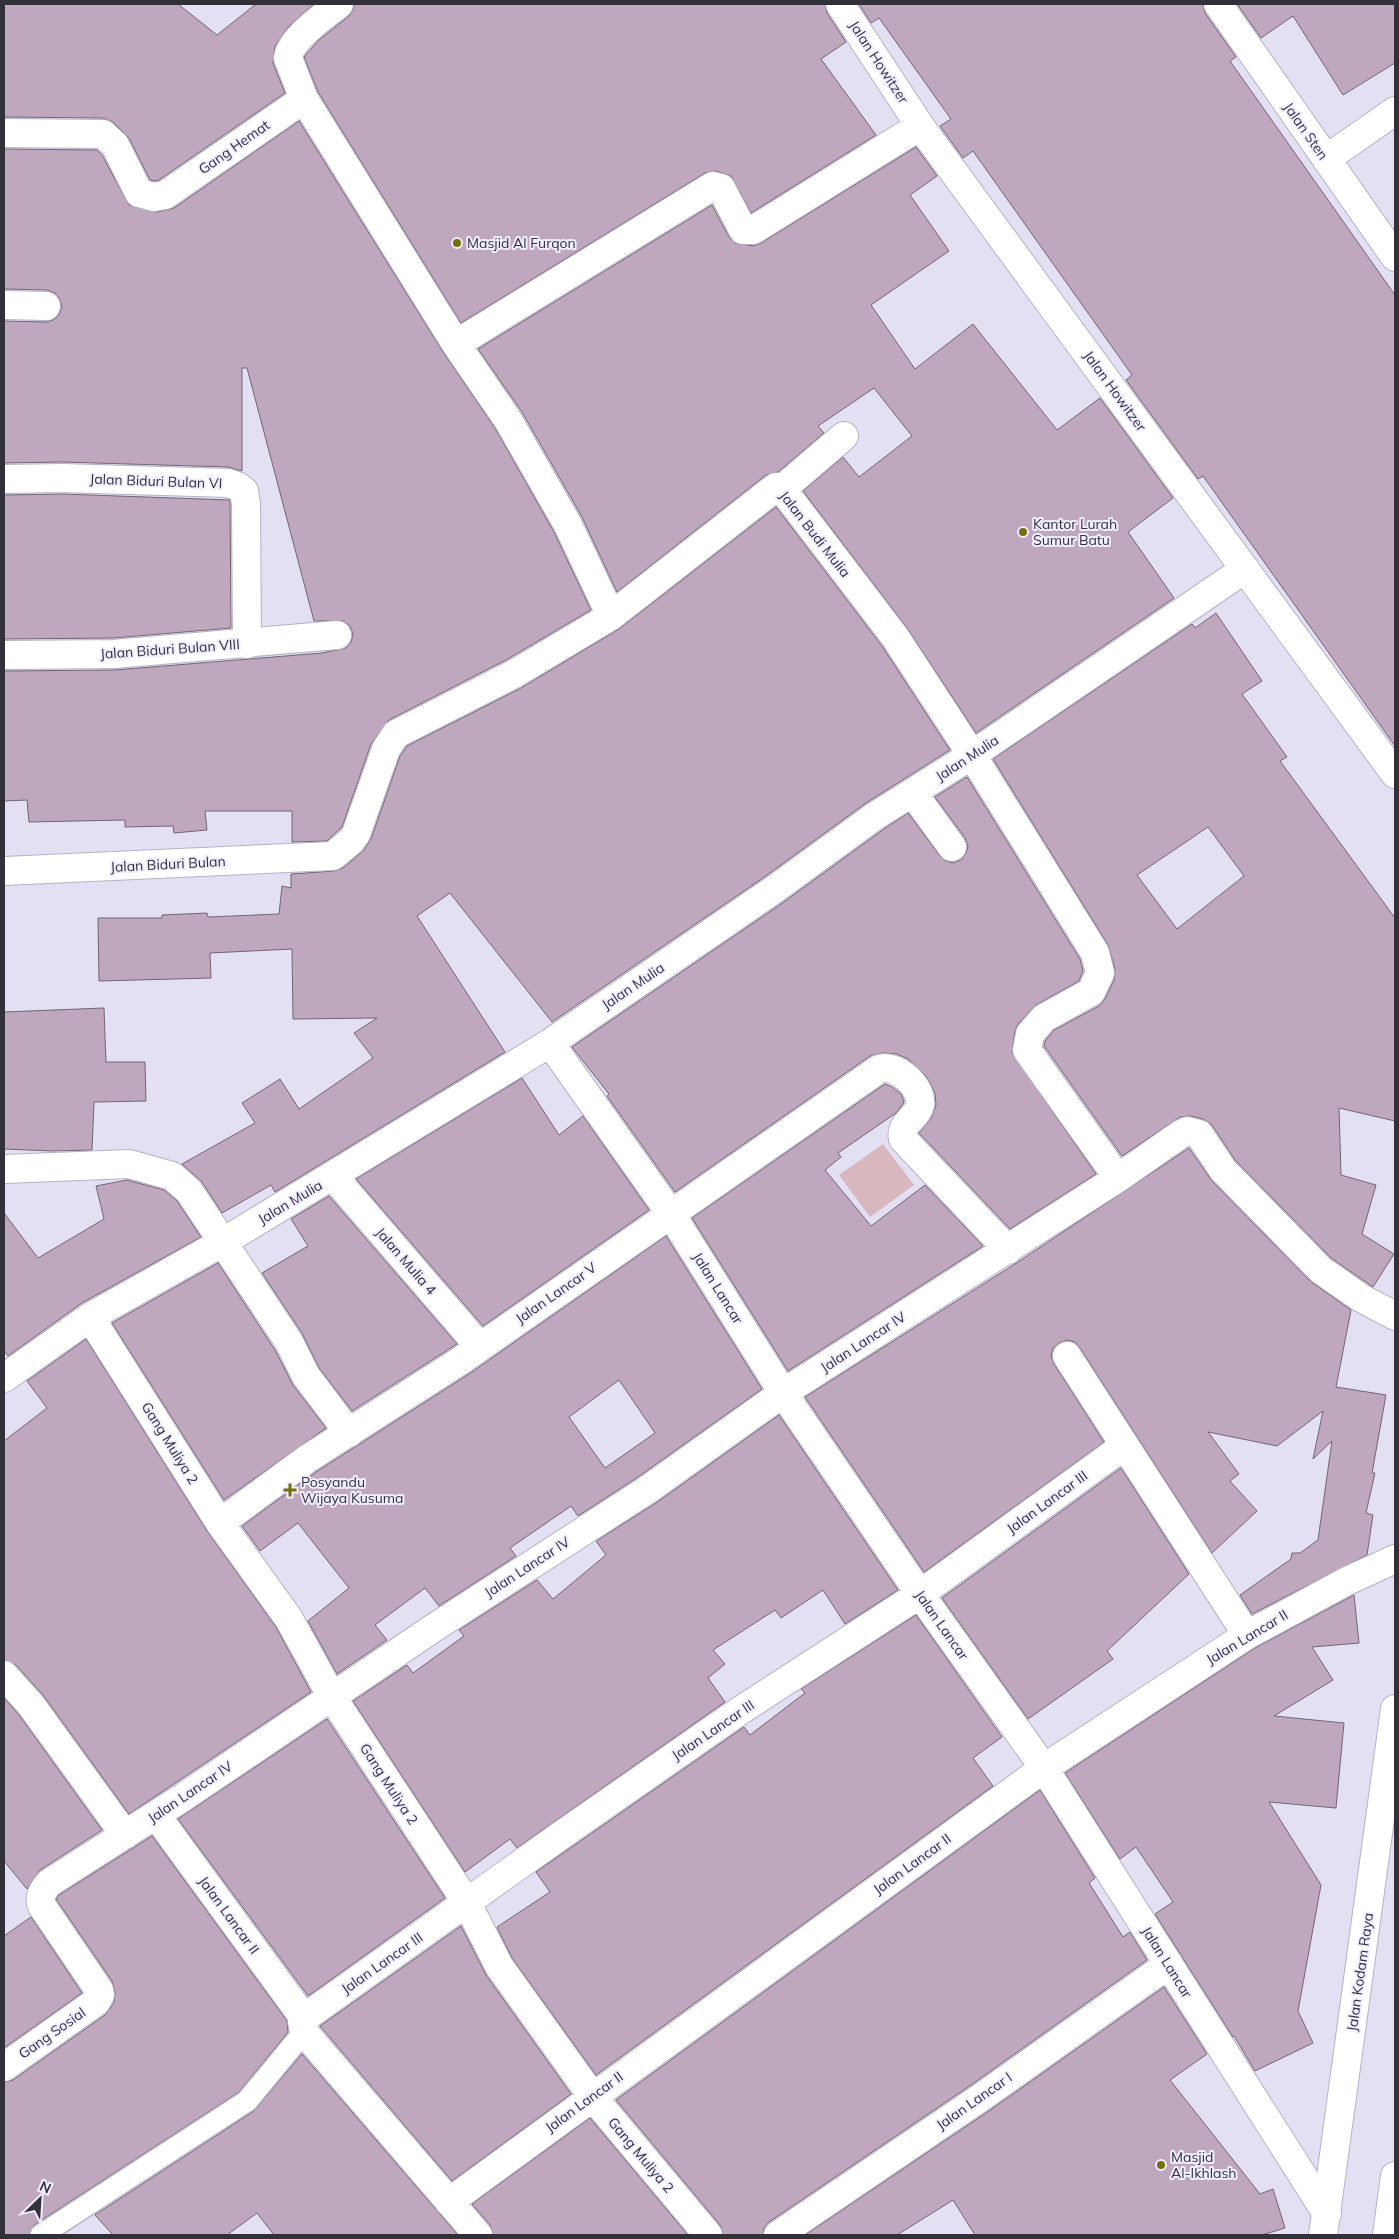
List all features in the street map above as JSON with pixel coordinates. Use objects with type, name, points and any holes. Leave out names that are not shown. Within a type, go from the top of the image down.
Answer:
[{"type":"street","points":[[339,4],[303,34],[289,53],[288,58],[304,99],[456,344],[508,420],[568,525],[611,616]]},
{"type":"street","name":"Jalan Howitzer","points":[[840,4],[920,126],[1395,774]]},
{"type":"street","name":"Jalan Sten","points":[[1218,4],[1395,257]]},
{"type":"street","name":"Gang Hemat","points":[[4,133],[103,134],[116,145],[140,193],[154,197],[165,195],[173,190],[304,99]]},
{"type":"street","points":[[1326,159],[1395,111]]},
{"type":"street","points":[[456,344],[713,186],[721,188],[743,230],[753,230],[920,126]]},
{"type":"street","points":[[4,305],[46,306]]},
{"type":"street","points":[[782,489],[844,436]]},
{"type":"street","name":"Jalan Biduri Bulan VI","points":[[4,479],[72,478],[228,483],[237,486],[244,491],[246,504],[247,644]]},
{"type":"street","name":"Jalan Budi Mulia","points":[[333,856],[351,841],[356,834],[386,749],[396,734],[514,674],[611,616],[768,492],[776,487],[782,489],[895,637],[972,755],[1094,953],[1100,973],[1091,992],[1044,1018],[1030,1034],[1027,1050],[1118,1178]]},
{"type":"street","name":"Jalan Mulia","points":[[4,1378],[90,1317],[223,1242],[550,1043],[772,892],[875,816],[972,755],[1245,569]]},
{"type":"street","name":"Jalan Biduri Bulan VIII","points":[[4,655],[114,654],[337,635]]},
{"type":"street","points":[[913,793],[952,848]]},
{"type":"street","name":"Jalan Biduri Bulan","points":[[4,870],[333,856]]},
{"type":"street","name":"Jalan Lancar","points":[[550,1043],[671,1214],[783,1394],[920,1594],[1044,1768],[1168,1964],[1325,2224]]},
{"type":"street","name":"Jalan Lancar V","points":[[220,1523],[307,1459],[480,1347],[879,1069],[893,1068],[904,1074],[920,1099],[919,1108],[903,1128],[903,1139],[1008,1250]]},
{"type":"street","points":[[1118,1178],[1181,1134],[1187,1131],[1200,1134],[1223,1170],[1320,1270],[1360,1298],[1395,1316]]},
{"type":"street","points":[[4,1169],[129,1164],[172,1176],[190,1192],[289,1342],[306,1376],[349,1433]]},
{"type":"street","name":"Jalan Mulia 4","points":[[333,1176],[480,1347]]},
{"type":"street","name":"Jalan Lancar IV","points":[[98,1998],[99,1990],[40,1900],[50,1883],[156,1815],[432,1629],[647,1490],[783,1394],[1118,1178]]},
{"type":"street","name":"Gang Muliya 2","points":[[90,1317],[220,1523],[290,1620],[332,1697],[467,1903],[499,1966],[592,2096],[708,2235]]},
{"type":"street","points":[[1067,1356],[1247,1635]]},
{"type":"street","name":"Jalan Lancar III","points":[[304,2025],[560,1836],[741,1710],[920,1594],[1124,1446]]},
{"type":"street","name":"Jalan Lancar II","points":[[449,2202],[1044,1768],[1247,1635],[1347,1581],[1395,1559]]},
{"type":"street","points":[[4,1675],[31,1705],[125,1835]]},
{"type":"street","name":"Jalan Kodam Raya","points":[[1325,2224],[1395,1709]]},
{"type":"street","name":"Jalan Lancar II","points":[[156,1815],[304,2025],[478,2235]]},
{"type":"street","name":"Jalan Lancar I","points":[[778,2235],[980,2098],[1168,1964]]},
{"type":"street","name":"Gang Sosial","points":[[4,2068],[96,2002],[98,1998]]},
{"type":"street","points":[[1387,2235],[1395,2176]]},
{"type":"lane","points":[[41,2235],[247,2101],[304,2025]]},
{"type":"shaded area","points":[[883,1144],[914,1185],[870,1217],[839,1175]]},
{"type":"building","points":[[4,4],[178,4],[217,35],[256,4],[314,4],[289,26],[275,46],[273,63],[285,93],[155,181],[150,180],[129,138],[113,122],[103,118],[4,117]]},
{"type":"building","points":[[354,4],[825,4],[827,13],[846,42],[821,59],[876,135],[751,213],[731,176],[716,171],[705,173],[461,323],[318,92],[304,57],[319,40],[349,16]]},
{"type":"building","points":[[859,4],[1203,4],[1205,13],[1236,57],[1230,61],[1395,295],[1395,746],[1203,476],[1198,479],[1126,380],[1132,375],[973,151],[963,158],[940,126],[951,119],[879,18],[871,23]]},
{"type":"building","points":[[1237,4],[1395,4],[1395,63],[1343,95],[1293,16],[1261,38]]},
{"type":"building","points":[[299,121],[443,352],[495,428],[554,532],[591,610],[506,660],[389,720],[371,744],[342,827],[327,841],[292,842],[292,811],[205,811],[207,830],[174,833],[173,826],[125,827],[125,820],[29,822],[27,800],[4,801],[4,671],[115,670],[322,653],[346,648],[351,642],[353,634],[350,626],[343,621],[314,621],[247,368],[242,368],[242,471],[228,467],[62,462],[4,463],[4,321],[46,322],[53,320],[59,315],[62,306],[55,293],[47,290],[4,289],[4,149],[97,150],[102,155],[129,205],[157,212],[174,208]]},
{"type":"building","points":[[916,147],[937,176],[910,195],[949,251],[871,305],[915,369],[973,324],[1057,430],[1100,398],[1173,498],[1128,532],[1174,598],[976,733],[907,628],[803,491],[843,457],[859,477],[912,436],[874,388],[818,426],[824,433],[778,472],[766,475],[617,592],[582,517],[522,412],[478,349],[712,205],[729,237],[735,243],[754,246]]},
{"type":"building","points":[[62,494],[230,500],[231,628],[113,638],[4,639],[4,495]]},
{"type":"building","points":[[776,507],[882,646],[950,750],[866,803],[763,878],[552,1022],[450,893],[417,916],[505,1052],[275,1192],[271,1185],[222,1213],[202,1182],[182,1164],[255,1123],[242,1103],[280,1079],[299,1109],[373,1058],[354,1033],[377,1018],[293,1019],[292,949],[210,953],[211,978],[99,981],[98,918],[162,918],[162,915],[207,913],[208,917],[279,914],[282,886],[291,888],[291,874],[334,871],[343,868],[364,850],[371,839],[400,756],[407,746],[521,688],[619,629]]},
{"type":"building","points":[[1216,613],[1262,681],[1242,694],[1287,757],[1280,761],[1395,918],[1395,1121],[1339,1108],[1341,1175],[1376,1185],[1362,1234],[1394,1254],[1373,1287],[1331,1258],[1235,1160],[1212,1125],[1203,1119],[1191,1116],[1180,1117],[1122,1156],[1044,1046],[1045,1041],[1054,1030],[1099,1006],[1105,999],[1114,980],[1115,969],[1108,945],[993,759],[1192,624],[1195,628]],"holes":[[[1208,827],[1244,876],[1177,929],[1137,875]]]},
{"type":"building","points":[[967,777],[1080,959],[1083,971],[1079,981],[1036,1005],[1018,1024],[1015,1031],[1012,1053],[1096,1174],[1010,1229],[919,1133],[931,1118],[936,1105],[935,1093],[926,1076],[908,1059],[897,1054],[884,1053],[870,1056],[675,1192],[607,1096],[609,1094],[572,1047],[781,904],[908,813],[940,856],[946,861],[953,863],[961,860],[968,846],[965,838],[935,797]]},
{"type":"building","points":[[104,1008],[106,1062],[145,1062],[146,1101],[94,1102],[92,1150],[4,1149],[4,1012]]},
{"type":"building","points":[[522,1078],[559,1135],[583,1116],[649,1210],[483,1326],[356,1179]]},
{"type":"building","points":[[885,1084],[901,1094],[904,1101],[903,1104],[896,1113],[838,1153],[841,1157],[825,1170],[871,1226],[925,1185],[983,1246],[788,1371],[692,1218]]},
{"type":"building","points":[[1189,1148],[1212,1181],[1310,1281],[1351,1310],[1336,1387],[1386,1395],[1372,1473],[1375,1473],[1366,1513],[1373,1515],[1367,1555],[1252,1614],[1240,1595],[1291,1559],[1292,1553],[1300,1553],[1318,1540],[1332,1441],[1313,1459],[1323,1411],[1277,1446],[1208,1432],[1239,1474],[1230,1481],[1257,1511],[1212,1553],[1080,1348],[1075,1342],[1067,1340],[1053,1348],[1051,1356],[1054,1364],[1104,1442],[924,1572],[805,1397],[1018,1262]]},
{"type":"building","points":[[127,1180],[164,1190],[177,1201],[201,1237],[82,1303],[8,1356],[4,1350],[4,1213],[38,1258],[104,1219],[96,1186]]},
{"type":"building","points":[[329,1196],[457,1344],[352,1411],[319,1368],[302,1333],[262,1273],[308,1246],[291,1219]]},
{"type":"building","points":[[666,1236],[762,1389],[638,1477],[578,1516],[571,1506],[510,1548],[516,1556],[439,1606],[425,1588],[375,1625],[387,1640],[337,1674],[308,1621],[349,1588],[298,1523],[260,1551],[242,1526],[316,1472],[469,1374]],"holes":[[[619,1380],[655,1433],[605,1468],[569,1417]]]},
{"type":"building","points":[[218,1263],[275,1350],[293,1385],[326,1428],[224,1500],[112,1323]]},
{"type":"building","points":[[86,1339],[207,1531],[276,1627],[311,1692],[129,1814],[43,1695],[16,1665],[4,1660],[4,1441],[47,1408],[27,1381]]},
{"type":"building","points":[[779,1415],[898,1590],[845,1624],[823,1590],[781,1618],[775,1610],[713,1650],[725,1664],[708,1678],[725,1702],[517,1848],[510,1839],[465,1872],[353,1701],[407,1665],[413,1673],[464,1636],[459,1630],[537,1580],[553,1599],[606,1555],[596,1541],[656,1503]]},
{"type":"building","points":[[1121,1468],[1189,1574],[1107,1651],[1113,1659],[1028,1719],[942,1598]]},
{"type":"building","points":[[1354,1595],[1359,1643],[1312,1647],[1333,1680],[1274,1716],[1344,1723],[1336,1808],[1269,1802],[1321,1885],[1298,2011],[1313,2043],[1255,2071],[1155,1914],[1173,1902],[1136,1847],[1120,1859],[1065,1773],[1255,1648]]},
{"type":"building","points":[[916,1615],[1002,1737],[973,1758],[993,1786],[596,2075],[512,1958],[497,1927],[550,1892],[536,1872],[744,1727],[750,1735],[805,1693],[801,1689]]},
{"type":"building","points":[[4,1698],[19,1715],[102,1830],[40,1870],[27,1889],[4,1861]]},
{"type":"building","points":[[327,1719],[445,1898],[308,1996],[178,1819]]},
{"type":"building","points":[[1040,1790],[1095,1878],[1089,1883],[1123,1937],[1130,1932],[1147,1960],[971,2085],[769,2222],[764,2228],[763,2235],[723,2235],[720,2225],[616,2100]]},
{"type":"building","points":[[152,1836],[287,2021],[288,2032],[239,2092],[34,2225],[29,2235],[4,2235],[4,2082],[13,2080],[105,2015],[114,2003],[115,1993],[112,1981],[56,1899],[59,1895]]},
{"type":"building","points":[[31,1917],[82,1993],[4,2048],[4,1936]]},
{"type":"building","points":[[461,1926],[486,1975],[571,2094],[452,2181],[320,2026]]},
{"type":"building","points":[[1164,1987],[1207,2054],[1170,2080],[1260,2194],[1273,2189],[1285,2228],[1262,2235],[975,2235],[953,2200],[897,2235],[805,2235],[989,2111]]},
{"type":"building","points":[[302,2054],[458,2235],[274,2235],[257,2213],[227,2235],[113,2235],[95,2215],[254,2111]]},
{"type":"building","points":[[590,2118],[688,2235],[493,2235],[490,2225],[472,2204]]},
{"type":"place","name":"Masjid Al Furqon","points":[[457,243]]},
{"type":"place","name":"Kantor Lurah Sumur Batu","points":[[1023,532]]},
{"type":"place","name":"Posyandu Wijaya Kusuma","points":[[290,1490]]},
{"type":"place","name":"Masjid Al-Ikhlash","points":[[1161,2165]]}]
